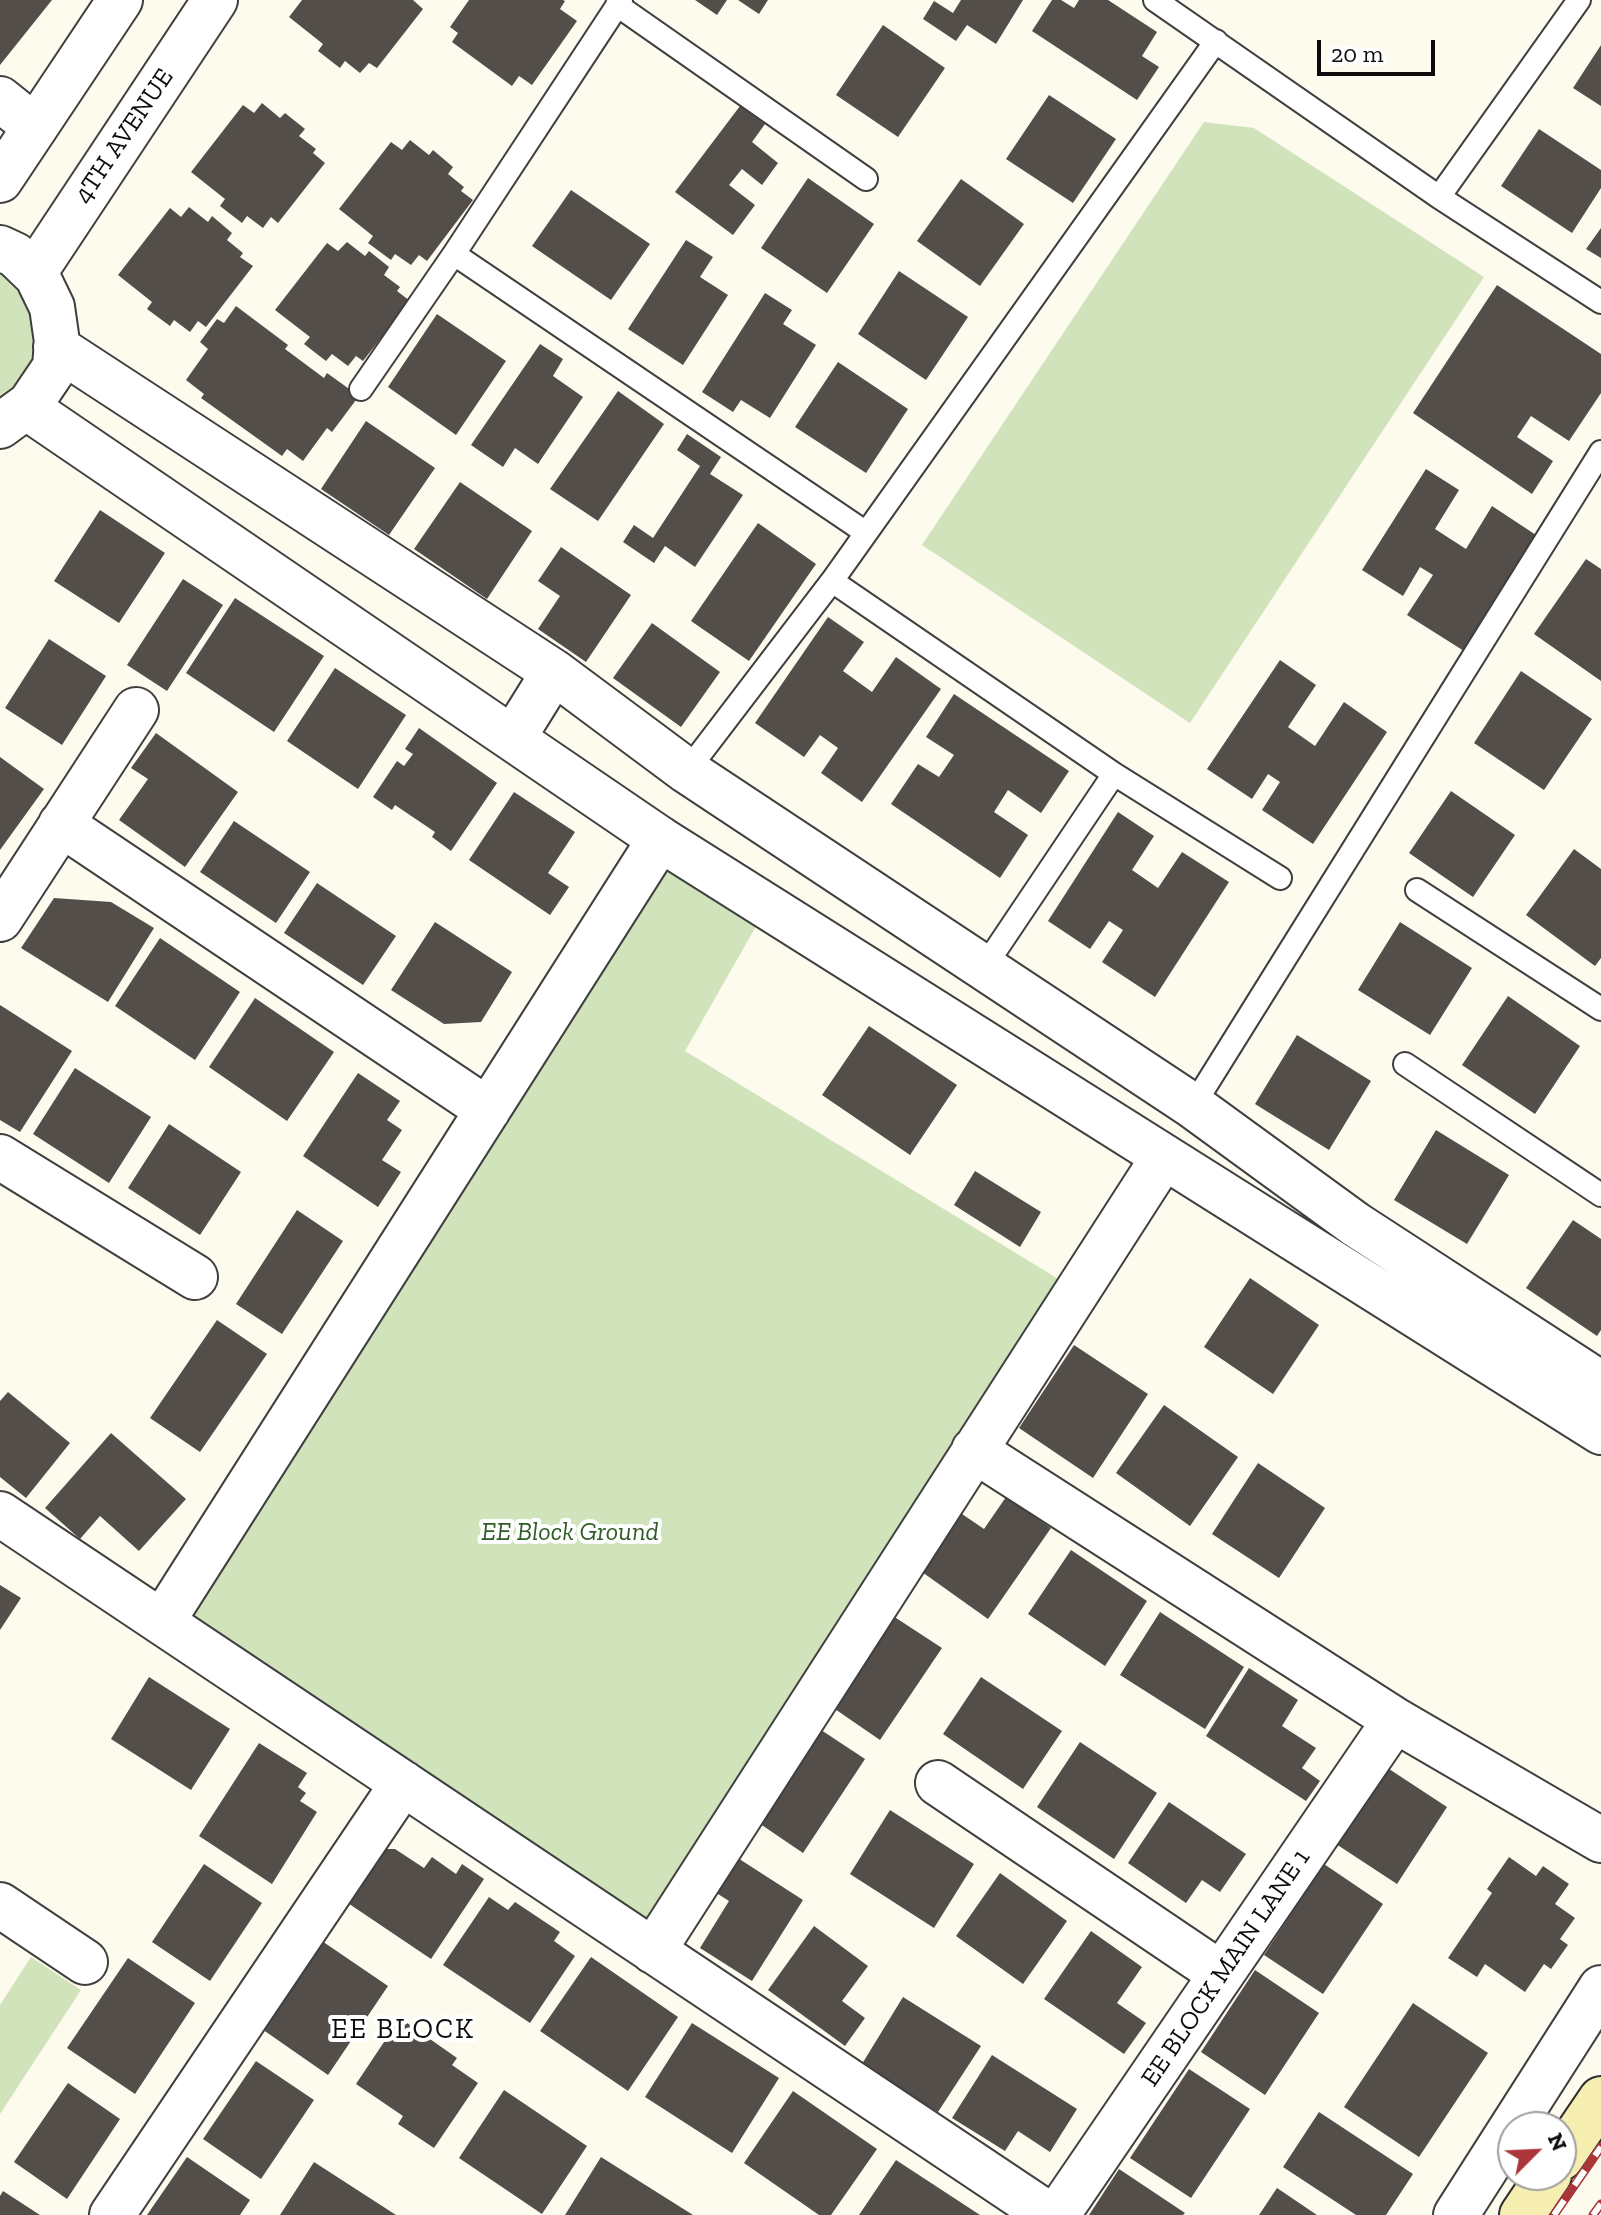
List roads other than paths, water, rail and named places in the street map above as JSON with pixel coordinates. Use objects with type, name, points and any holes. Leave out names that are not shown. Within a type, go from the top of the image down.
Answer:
[{"type":"main road","points":[[1577,2134],[1601,2099]]},
{"type":"main road","points":[[1522,2215],[1538,2191]]},
{"type":"street","points":[[0,180],[120,0]]},
{"type":"street","name":"4TH AVENUE","points":[[17,261],[215,0]]},
{"type":"street","points":[[0,99],[35,127]]},
{"type":"street","points":[[17,261],[52,307],[56,347],[55,367],[13,417],[513,738],[660,839],[1601,1432]]},
{"type":"street","points":[[56,347],[554,672],[687,771],[1193,1106],[1355,1224],[1601,1384]]},
{"type":"street","points":[[513,738],[554,672]]},
{"type":"street","points":[[0,919],[136,710]]},
{"type":"street","points":[[61,824],[488,1110]]},
{"type":"street","points":[[162,1622],[660,839]]},
{"type":"street","points":[[0,1157],[195,1277]]},
{"type":"street","points":[[653,1951],[1163,1158]]},
{"type":"street","points":[[1330,1263],[1355,1224]]},
{"type":"street","points":[[974,1450],[1395,1720],[1601,1840]]},
{"type":"street","points":[[0,1514],[1049,2215]]},
{"type":"street","name":"EE BLOCK MAIN LANE 1","points":[[1057,2215],[1395,1720]]},
{"type":"street","points":[[112,2215],[403,1783]]},
{"type":"street","points":[[938,1783],[1221,1974]]},
{"type":"street","points":[[0,1905],[85,1962]]},
{"type":"street","points":[[1456,2215],[1601,1988]]},
{"type":"lane","points":[[1155,0],[1439,197],[1601,302]]},
{"type":"lane","points":[[1439,197],[1579,0]]},
{"type":"lane","points":[[361,389],[454,254],[619,2],[866,179]]},
{"type":"lane","points":[[687,771],[832,581],[1216,41]]},
{"type":"lane","points":[[454,254],[865,532]]},
{"type":"lane","points":[[1193,1106],[1601,452]]},
{"type":"lane","points":[[832,581],[1114,774],[1280,878]]},
{"type":"lane","points":[[985,966],[1114,774]]},
{"type":"lane","points":[[1417,890],[1601,1009]]},
{"type":"lane","points":[[1405,1064],[1601,1195]]},
{"type":"railway","points":[[1554,2215],[1601,2147]]},
{"type":"railway","points":[[1593,2215],[1601,2204]]},
{"type":"district","name":"EE BLOCK","points":[[403,2030]]},
{"type":"park label","name":"EE Block Ground","points":[[570,1533]]}]
